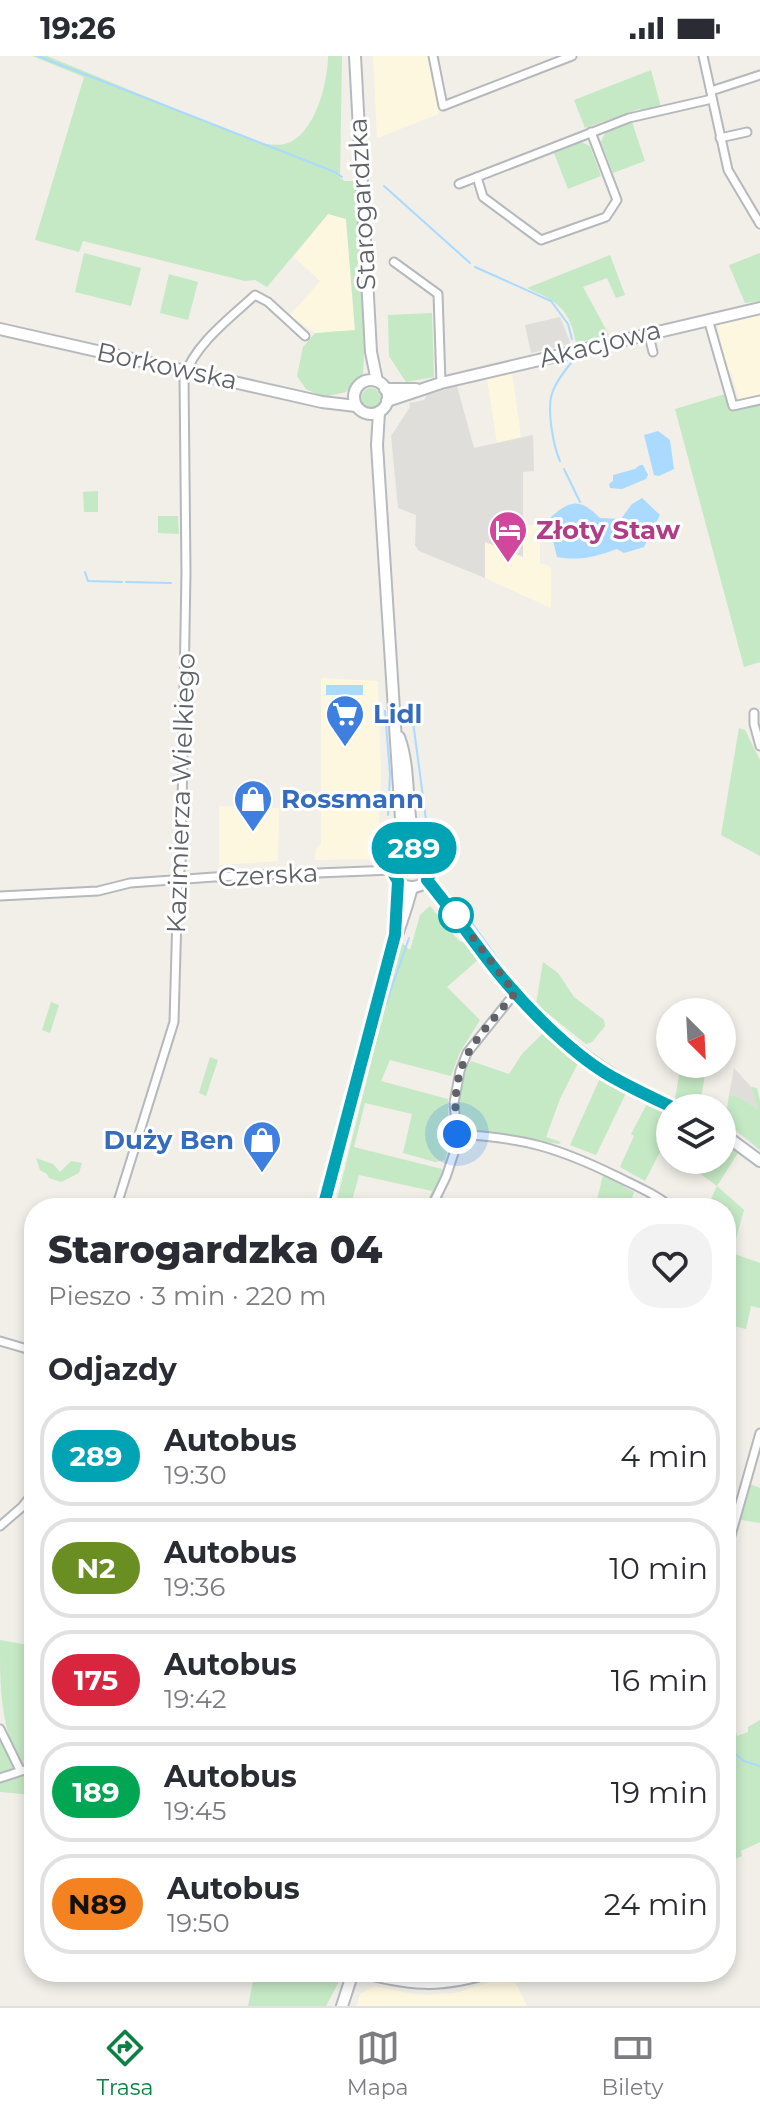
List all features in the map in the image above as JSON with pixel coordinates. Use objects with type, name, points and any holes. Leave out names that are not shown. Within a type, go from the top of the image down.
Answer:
[{"type":"main road","name":"Starogardzka","points":[[355,56],[371,352],[376,384],[387,401]]},
{"type":"main road","name":"Akacjowa","points":[[387,401],[441,383],[760,308]]},
{"type":"main road","name":"Borkowska","points":[[0,329],[334,402],[355,401]]},
{"type":"main road","name":"Akacjowa","points":[[376,384],[418,389]]},
{"type":"main road","points":[[376,384],[358,386],[355,401],[373,413],[377,445],[403,850]]},
{"type":"main road","points":[[373,413],[387,401]]},
{"type":"main road","points":[[396,729],[402,745],[417,849]]},
{"type":"main road","points":[[326,1198],[395,935],[398,881],[393,870],[395,858],[403,850],[417,849],[428,856],[431,862],[427,880],[412,887],[398,881]]},
{"type":"main road","points":[[427,880],[515,993],[571,1046],[605,1073],[656,1099]]},
{"type":"main road","points":[[395,935],[405,919],[412,887]]},
{"type":"main road","points":[[736,1143],[760,1161]]},
{"type":"main road","points":[[342,2006],[350,1982]]},
{"type":"street","points":[[433,56],[443,106],[572,56]]},
{"type":"street","points":[[703,56],[728,170],[760,224]]},
{"type":"street","points":[[459,184],[629,118],[711,95],[760,75]]},
{"type":"street","points":[[477,177],[483,197],[541,240],[606,217],[617,200],[591,132]]},
{"type":"street","points":[[720,138],[747,132]]},
{"type":"street","points":[[394,262],[438,294],[441,383]]},
{"type":"street","points":[[186,370],[221,326],[255,295],[268,302],[305,336]]},
{"type":"street","points":[[708,319],[733,406],[760,400]]},
{"type":"street","points":[[648,332],[653,352]]},
{"type":"street","name":"Kazimierza Wielkiego","points":[[119,1198],[174,1022],[186,618],[183,421],[186,370]]},
{"type":"street","points":[[754,713],[760,746]]},
{"type":"street","name":"Czerska","points":[[0,896],[98,891],[130,883],[393,870]]},
{"type":"street","points":[[436,1198],[446,1177],[457,1134],[454,1103],[460,1071],[467,1053],[515,993]]},
{"type":"street","points":[[457,1134],[539,1143],[575,1156],[657,1198]]},
{"type":"street","points":[[0,1341],[24,1348]]},
{"type":"street","points":[[736,1518],[760,1433]]},
{"type":"street","points":[[0,1526],[24,1504]]},
{"type":"street","points":[[0,1729],[20,1770]]},
{"type":"street","points":[[0,1778],[24,1769]]},
{"type":"street","points":[[397,1982],[431,1986],[461,1982]]},
{"type":"shaded area","points":[[373,56],[428,56],[439,114],[377,138]]},
{"type":"shaded area","points":[[328,214],[346,219],[355,331],[315,333],[290,315],[320,281],[294,257]]},
{"type":"shaded area","points":[[760,313],[760,395],[739,400],[732,374],[726,368],[718,327],[721,321]]},
{"type":"shaded area","points":[[560,317],[571,344],[531,353],[525,325]]},
{"type":"shaded area","points":[[512,373],[521,437],[497,443],[487,379]]},
{"type":"shaded area","points":[[457,386],[474,448],[533,435],[534,471],[523,472],[523,557],[485,542],[485,578],[419,551],[415,545],[416,515],[398,508],[391,436],[410,407],[409,403]]},
{"type":"shaded area","points":[[523,525],[540,525],[540,563],[551,567],[551,608],[485,578],[485,542],[523,556]]},
{"type":"shaded area","points":[[321,678],[378,681],[381,775],[378,847],[370,859],[315,860],[316,849],[321,844]]},
{"type":"shaded area","points":[[219,806],[279,808],[278,861],[219,865]]},
{"type":"shaded area","points":[[736,1070],[751,1087],[760,1111],[736,1094],[729,1094]]},
{"type":"shaded area","points":[[490,1982],[515,1982],[527,2006],[357,2006],[360,1994],[375,1986],[413,1994],[455,1993]]},
{"type":"green space","points":[[32,56],[47,56],[259,143],[279,145],[295,139],[304,131],[318,107],[326,80],[328,56],[342,56],[340,178],[356,181],[365,333],[363,374],[346,392],[323,397],[306,389],[297,376],[303,347],[315,333],[355,330],[346,219],[328,214],[267,287],[255,280],[245,281],[83,241],[79,252],[35,240],[84,77]]},
{"type":"green space","points":[[651,70],[661,107],[645,112],[639,109],[585,128],[574,100]]},
{"type":"green space","points":[[632,122],[645,161],[613,173],[601,142],[605,133]]},
{"type":"green space","points":[[581,142],[590,146],[601,176],[568,189],[554,153]]},
{"type":"green space","points":[[84,253],[141,268],[131,306],[75,292]]},
{"type":"green space","points":[[760,253],[760,301],[745,303],[729,265]]},
{"type":"green space","points":[[610,255],[625,295],[616,298],[607,278],[583,287],[609,335],[576,343],[566,314],[554,302],[527,288]]},
{"type":"green space","points":[[169,274],[198,282],[188,320],[160,313]]},
{"type":"green space","points":[[432,313],[434,377],[406,382],[389,356],[388,315]]},
{"type":"green space","points":[[367,388],[375,388],[381,398],[375,408],[367,408],[361,402],[361,394]]},
{"type":"green space","points":[[725,394],[739,400],[760,395],[760,662],[744,667],[675,409]]},
{"type":"green space","points":[[98,491],[98,512],[84,512],[83,492]]},
{"type":"green space","points":[[158,516],[178,516],[179,534],[158,533]]},
{"type":"green space","points":[[739,728],[745,730],[760,760],[760,856],[721,835]]},
{"type":"green space","points":[[430,906],[458,940],[470,946],[480,958],[447,987],[480,1020],[459,1054],[451,1076],[390,1060],[381,1081],[448,1099],[445,1160],[435,1162],[403,1153],[412,1114],[365,1103],[354,1147],[442,1169],[443,1173],[432,1198],[429,1198],[432,1191],[359,1175],[353,1198],[337,1198],[401,942],[410,950],[420,915]]},
{"type":"green space","points":[[543,962],[558,973],[574,997],[604,1020],[605,1026],[592,1042],[586,1044],[536,1004]]},
{"type":"green space","points":[[51,1002],[59,1005],[50,1033],[42,1030]]},
{"type":"green space","points":[[546,1030],[580,1059],[546,1137],[561,1142],[468,1131],[459,1106],[464,1077],[471,1061],[509,1074],[522,1054]]},
{"type":"green space","points":[[210,1057],[218,1060],[206,1096],[199,1093]]},
{"type":"green space","points":[[601,1076],[627,1091],[596,1155],[570,1145]]},
{"type":"green space","points":[[679,1078],[704,1078],[702,1094],[676,1094]]},
{"type":"green space","points":[[751,1087],[757,1088],[760,1101],[760,1150],[736,1131],[736,1096],[759,1110]]},
{"type":"green space","points":[[648,1102],[656,1106],[656,1160],[645,1181],[620,1167],[634,1136],[631,1134]]},
{"type":"green space","points":[[36,1158],[53,1164],[60,1172],[71,1161],[82,1163],[79,1173],[61,1182],[49,1178],[40,1170]]},
{"type":"green space","points":[[700,1174],[725,1174],[717,1186]]},
{"type":"green space","points":[[603,1175],[634,1192],[632,1198],[597,1198]]},
{"type":"green space","points":[[717,1186],[730,1198],[712,1198]]},
{"type":"green space","points":[[736,1203],[744,1210],[736,1239]]},
{"type":"green space","points":[[736,1254],[760,1263],[760,1308],[751,1306],[746,1329],[736,1326]]},
{"type":"green space","points":[[750,1484],[760,1488],[760,1523],[741,1520]]},
{"type":"green space","points":[[0,1640],[24,1644],[24,1766],[21,1766],[9,1735],[1,1690]]},
{"type":"green space","points":[[760,1720],[760,1842],[741,1851],[742,1856],[736,1859],[736,1732],[737,1736],[748,1732],[748,1727]]},
{"type":"green space","points":[[0,1737],[15,1766],[0,1776]]},
{"type":"green space","points":[[24,1774],[24,1794],[0,1792],[0,1781]]},
{"type":"green space","points":[[253,1982],[339,1982],[326,2006],[248,2006]]},
{"type":"water","points":[[658,431],[670,440],[674,469],[659,476],[654,475],[644,435]]},
{"type":"water","points":[[640,465],[648,475],[646,479],[622,489],[610,488],[613,475]]},
{"type":"water","points":[[642,498],[660,515],[644,547],[624,553],[617,549],[580,558],[557,557],[548,520],[562,508],[580,504],[600,518],[621,519],[632,504]]},
{"type":"water","points":[[326,685],[363,685],[363,695],[326,695]]},
{"type":"waterway","points":[[38,56],[342,177]]},
{"type":"waterway","points":[[384,186],[470,263]]},
{"type":"waterway","points":[[475,267],[551,301],[568,324],[572,339]]},
{"type":"waterway","points":[[560,461],[551,426],[551,398],[557,382],[575,358]]},
{"type":"waterway","points":[[564,469],[580,502]]},
{"type":"waterway","points":[[85,572],[88,581],[122,582]]},
{"type":"waterway","points":[[126,582],[171,583]]},
{"type":"waterway","points":[[385,711],[390,774],[388,815]]},
{"type":"waterway","points":[[412,714],[427,827],[442,845]]},
{"type":"waterway","points":[[457,902],[502,965]]},
{"type":"waterway","points":[[386,1004],[409,938]]},
{"type":"waterway","points":[[736,1754],[744,1761],[760,1766]]},
{"type":"bus line","name":"289","points":[[326,1198],[395,935],[398,881],[394,876],[393,864],[403,850],[417,849],[428,856],[432,868],[427,880],[497,972],[531,1009],[605,1073],[656,1099]]},
{"type":"place","name":"Złoty Staw","points":[[508,564]]},
{"type":"place","name":"Lidl","points":[[345,748]]},
{"type":"place","name":"Rossmann","points":[[253,833]]},
{"type":"place","name":"Duży Ben","points":[[262,1174]]},
{"type":"route","points":[[456,915],[515,993],[467,1053],[454,1103],[457,1134]]}]
